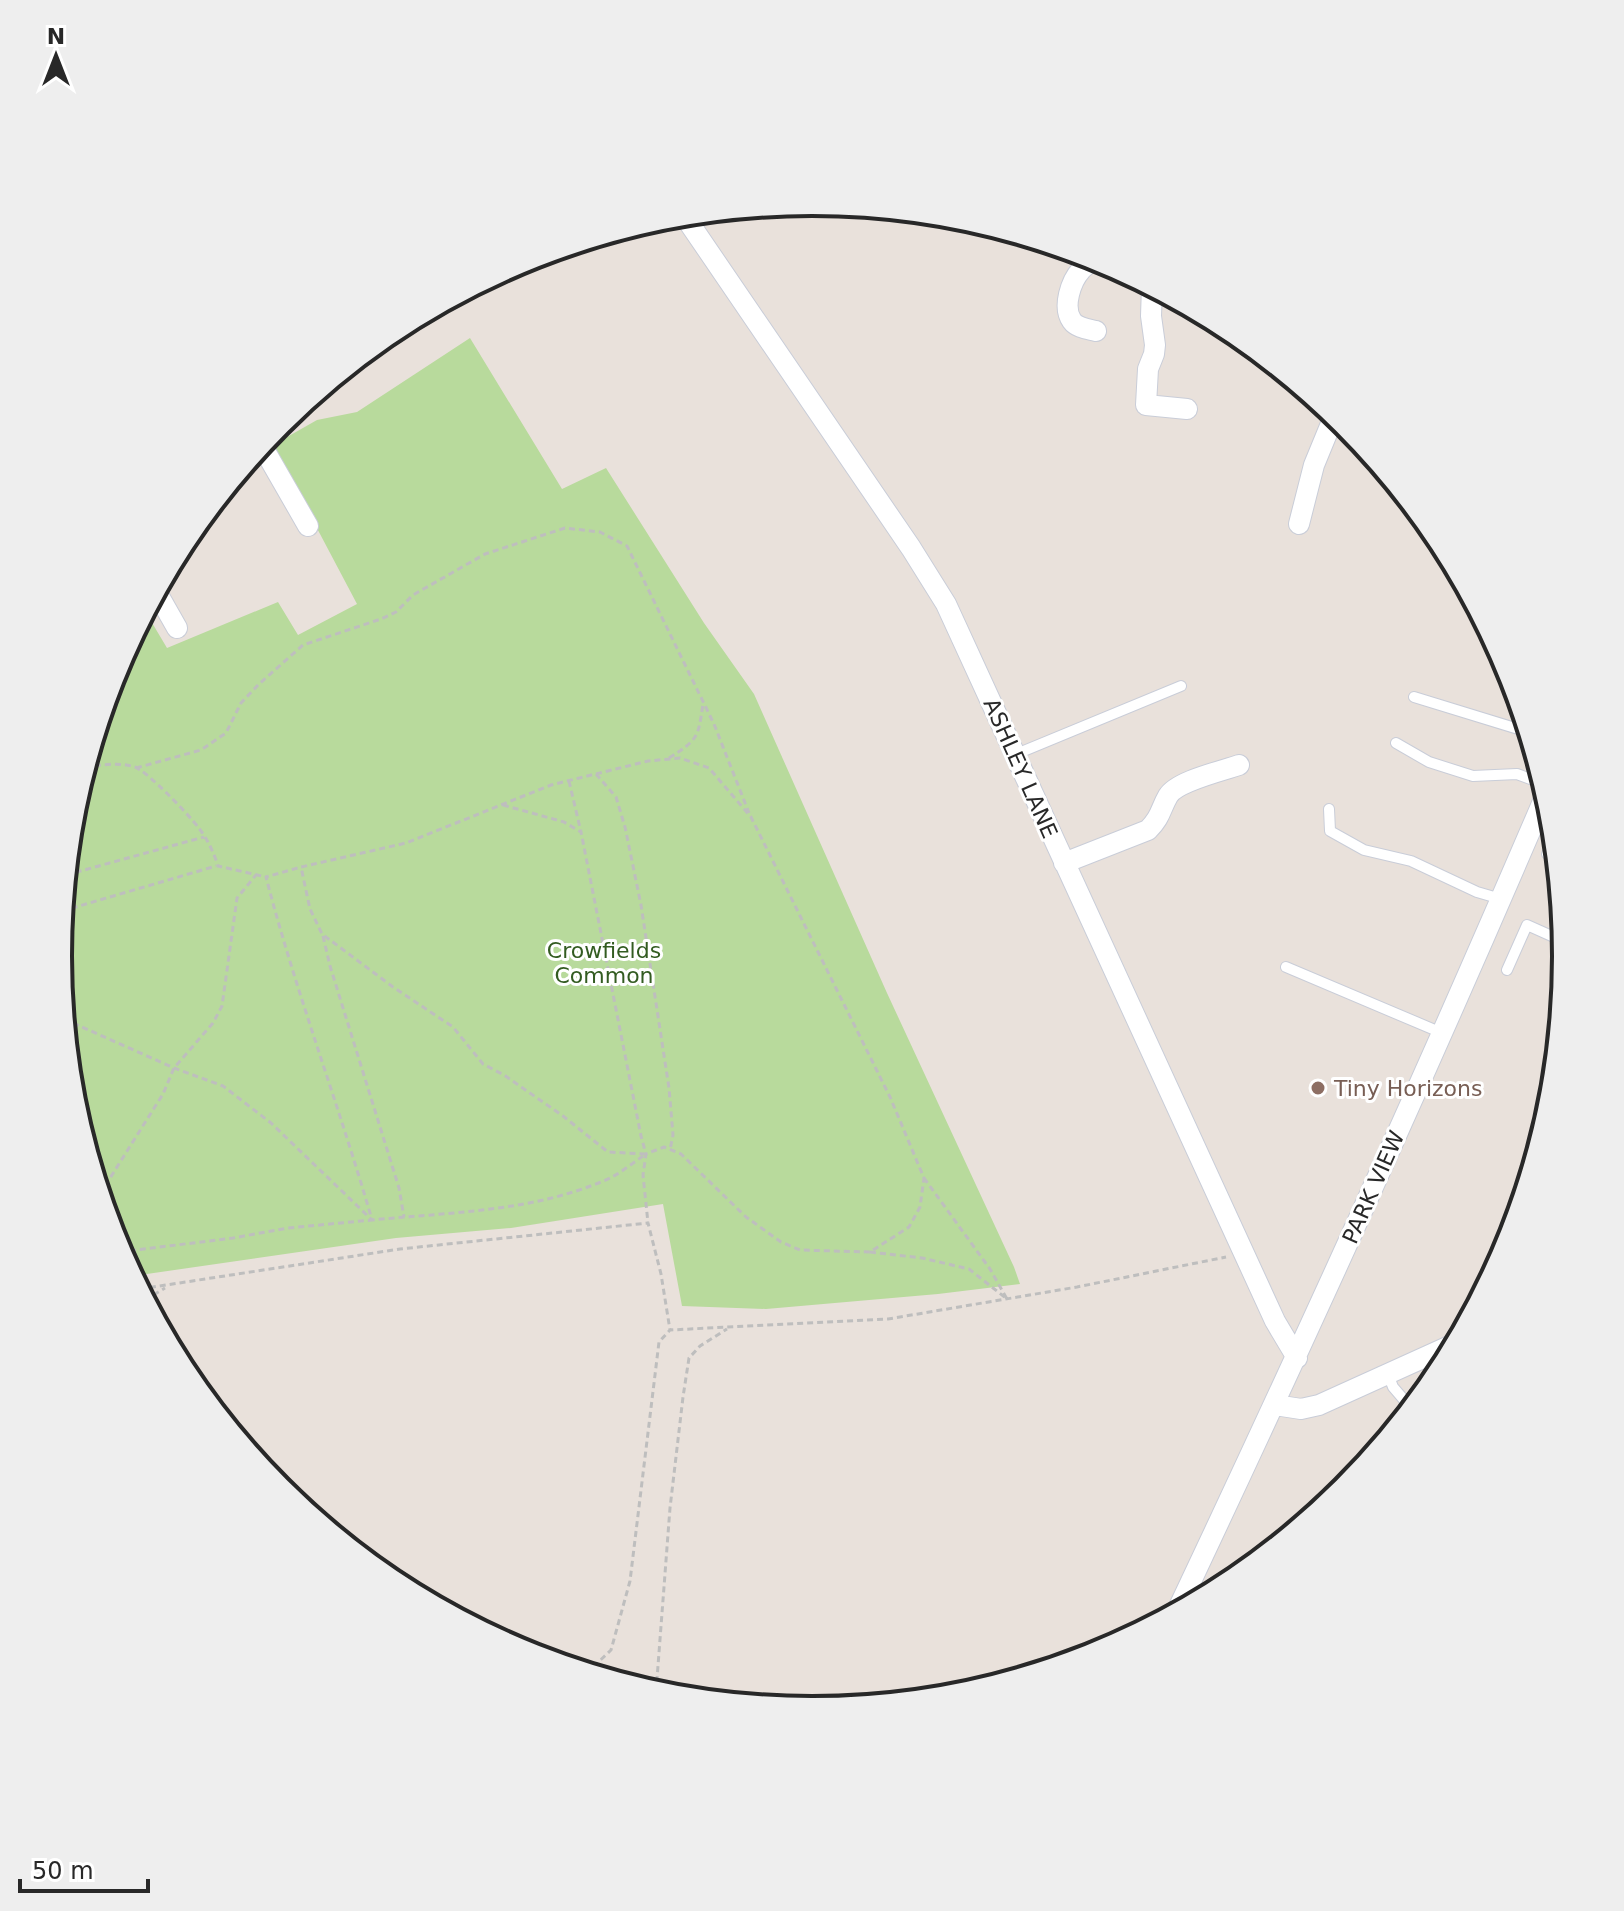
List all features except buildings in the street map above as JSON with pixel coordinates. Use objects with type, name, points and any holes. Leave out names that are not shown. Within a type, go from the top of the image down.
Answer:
[{"type":"street","name":"ASHLEY LANE","points":[[691,226],[931,580],[967,649],[1243,1253],[1275,1321],[1297,1358]]},
{"type":"street","points":[[1083,268],[1077,276],[1068,305],[1074,323],[1096,331]]},
{"type":"street","points":[[1152,299],[1155,345],[1148,369],[1146,405],[1187,409]]},
{"type":"street","points":[[1299,524],[1314,465],[1330,427]]},
{"type":"street","points":[[268,455],[308,526]]},
{"type":"street","points":[[162,602],[177,628]]},
{"type":"street","points":[[1064,863],[1148,830],[1159,819],[1169,793],[1186,783],[1239,765]]},
{"type":"street","name":"PARK VIEW","points":[[1185,1594],[1297,1358],[1538,812]]},
{"type":"street","points":[[1275,1405],[1301,1409],[1319,1405],[1437,1352]]},
{"type":"lane","points":[[1014,755],[1181,686]]},
{"type":"lane","points":[[1414,697],[1516,728]]},
{"type":"lane","points":[[1396,743],[1429,762],[1473,776],[1517,774],[1531,779]]},
{"type":"lane","points":[[1329,809],[1330,831],[1364,850],[1411,861],[1477,892],[1501,899]]},
{"type":"lane","points":[[1507,970],[1527,925],[1551,936]]},
{"type":"lane","points":[[1286,967],[1442,1033]]},
{"type":"lane","points":[[1388,1374],[1393,1387],[1404,1399]]},
{"type":"path","points":[[97,765],[136,768],[201,750],[226,733],[241,703],[303,645],[396,612],[413,595],[485,554],[565,528],[600,532],[627,546],[714,724],[751,817],[890,1097],[924,1178],[990,1269],[1007,1299]]},
{"type":"path","points":[[666,760],[698,735],[703,703]]},
{"type":"path","points":[[74,908],[218,866],[266,877],[406,843],[551,785],[648,761],[680,758],[709,768],[751,817]]},
{"type":"path","points":[[136,768],[157,784],[199,828],[218,866]]},
{"type":"path","points":[[596,774],[616,797],[638,892],[669,1088],[673,1135],[670,1150]]},
{"type":"path","points":[[569,781],[646,1154],[643,1175],[648,1223],[661,1274],[670,1330]]},
{"type":"path","points":[[501,804],[564,822],[581,832]]},
{"type":"path","points":[[77,872],[204,837]]},
{"type":"path","points":[[301,867],[310,909],[322,934],[399,1188],[404,1217]]},
{"type":"path","points":[[108,1182],[156,1105],[174,1068],[213,1023],[222,1006],[237,898],[256,875]]},
{"type":"path","points":[[266,877],[372,1220]]},
{"type":"path","points":[[322,934],[453,1027],[483,1064],[563,1116],[608,1152],[646,1154]]},
{"type":"path","points":[[76,1024],[223,1086],[259,1114],[372,1220]]},
{"type":"path","points":[[133,1250],[288,1228],[469,1211],[546,1200],[611,1177],[646,1154],[664,1147],[681,1154],[746,1217],[781,1242],[800,1250],[870,1252],[922,1258],[969,1269],[1007,1299]]},
{"type":"path","points":[[870,1252],[909,1227],[920,1207],[924,1178]]},
{"type":"path","points":[[151,1288],[400,1249],[648,1223]]},
{"type":"path","points":[[597,1663],[611,1650],[630,1581],[659,1342],[670,1330],[888,1319],[1077,1287],[1243,1253]]},
{"type":"path","points":[[154,1294],[168,1286]]},
{"type":"path","points":[[657,1678],[670,1508],[689,1358],[700,1346],[728,1327]]},
{"type":"green space","name":"Crowfields Common","points":[[470,338],[562,489],[606,468],[704,623],[754,694],[1020,1284],[766,1309],[682,1306],[663,1204],[511,1228],[396,1238],[144,1274],[128,1239],[97,1147],[78,1052],[72,956],[74,907],[78,859],[97,764],[128,672],[151,622],[167,648],[278,602],[298,635],[357,604],[274,448],[282,440],[317,420],[357,412]]},
{"type":"place","name":"Tiny Horizons","points":[[1318,1088]]}]
